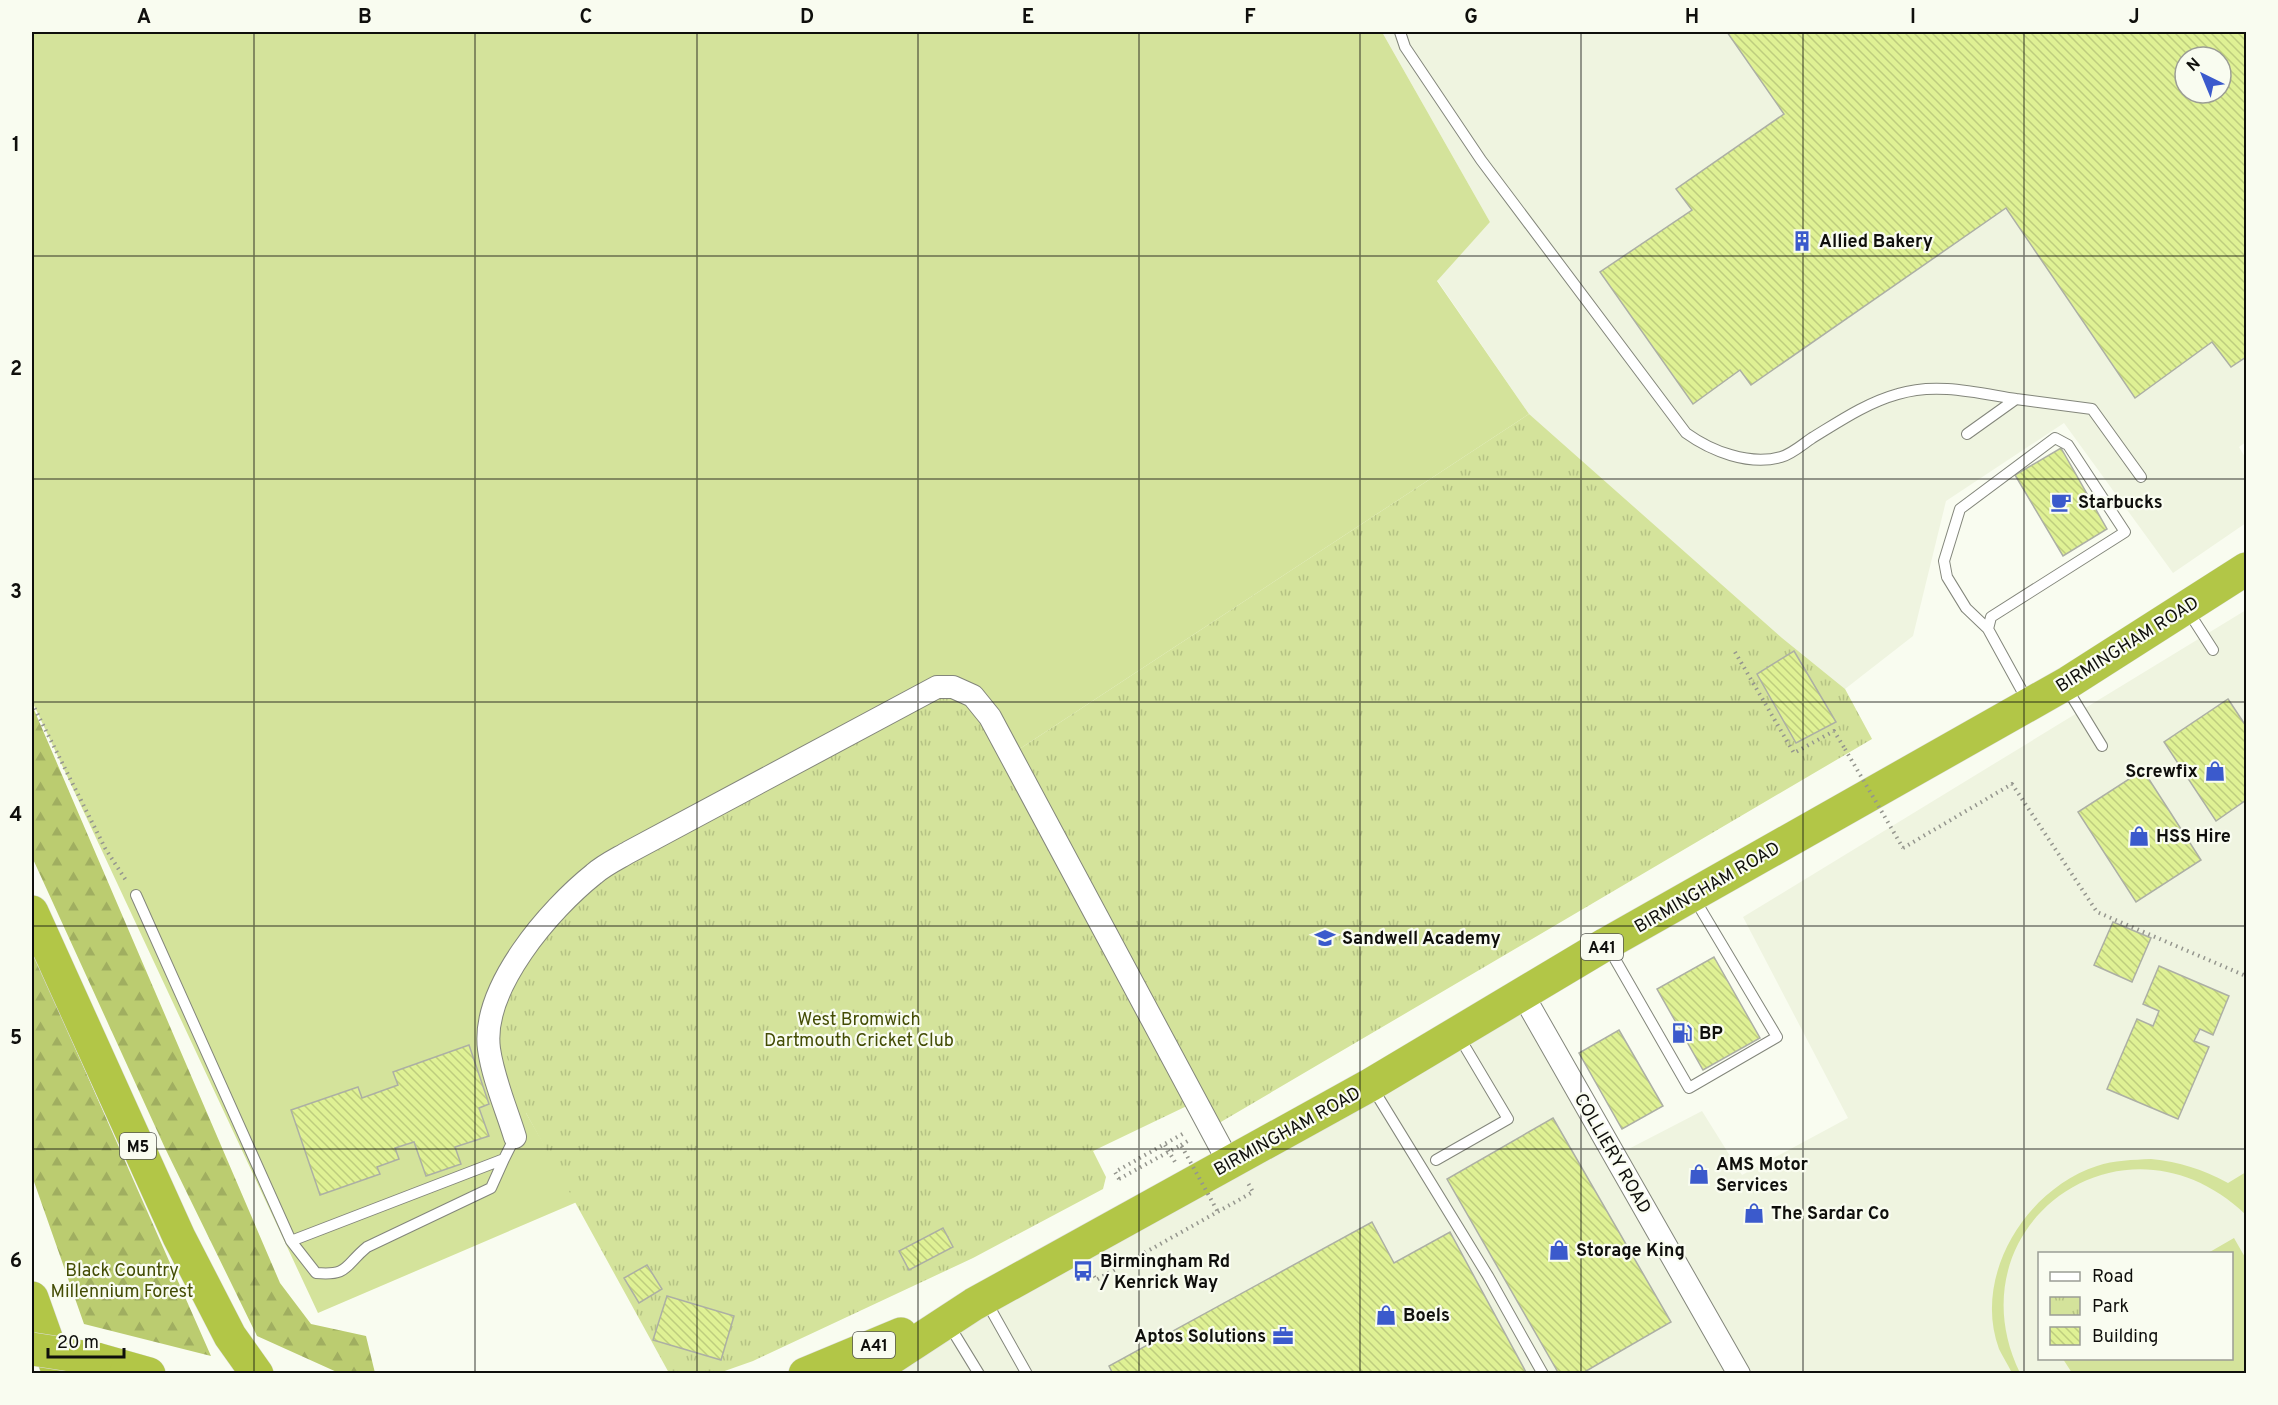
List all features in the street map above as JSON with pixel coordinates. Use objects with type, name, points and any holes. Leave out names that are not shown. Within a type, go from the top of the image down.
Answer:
[{"type":"highway","name":"BIRMINGHAM ROAD","points":[[805,1374],[945,1319],[1238,1173],[1370,1085],[1456,1032],[2064,683],[2247,568]]},
{"type":"highway","name":"M5","points":[[32,912],[179,1236],[230,1336],[257,1374]]},
{"type":"highway","points":[[32,1298],[59,1374]]},
{"type":"highway","name":"BIRMINGHAM ROAD","points":[[867,1374],[945,1319]]},
{"type":"highway","points":[[32,1349],[96,1359],[148,1374]]},
{"type":"street","points":[[515,1137],[489,1048],[491,1016],[501,987],[520,956],[570,896],[594,873],[628,852],[890,710],[937,687],[953,687],[973,696],[990,717],[1238,1173]]},
{"type":"street","name":"COLLIERY ROAD","points":[[1523,994],[1739,1374]]},
{"type":"lane","points":[[1400,32],[1405,47],[1481,160],[1686,433],[1701,444],[1720,451],[1762,460],[1783,457],[1865,406],[1900,393],[1945,388],[2092,409],[2141,477]]},
{"type":"lane","points":[[1967,434],[2016,399]]},
{"type":"lane","points":[[1988,629],[1991,617],[2125,532],[2068,445],[2055,438],[1960,509],[1944,561],[1947,577],[1966,608],[1988,629],[2029,703]]},
{"type":"lane","points":[[2186,608],[2213,650]]},
{"type":"lane","points":[[2064,683],[2102,746]]},
{"type":"lane","points":[[136,895],[291,1241],[316,1273],[335,1275],[346,1269],[354,1257],[367,1247],[491,1188],[515,1137]]},
{"type":"lane","points":[[1606,944],[1689,1088],[1777,1037],[1693,896]]},
{"type":"lane","points":[[1436,1160],[1508,1119],[1456,1032]]},
{"type":"lane","points":[[1370,1085],[1432,1185],[1543,1374]]},
{"type":"lane","points":[[291,1241],[504,1159]]},
{"type":"lane","points":[[979,1301],[1027,1374]]},
{"type":"lane","points":[[945,1319],[979,1374]]},
{"type":"path","points":[[1735,652],[1794,753],[1834,730],[1903,848],[2012,784],[2097,912],[2247,976]]},
{"type":"path","points":[[32,703],[105,848],[136,895]]},
{"type":"path","points":[[1175,1139],[1115,1172],[1119,1179],[1181,1145],[1218,1212]]},
{"type":"path","points":[[1165,1145],[1175,1163]]},
{"type":"path","points":[[1090,1270],[1096,1280],[1253,1192],[1238,1173]]},
{"type":"shaded area","points":[[1382,32],[2246,32],[2246,442],[2239,447],[2246,459],[2246,523],[2173,573],[2064,423],[1946,501],[1913,636],[1845,689],[1872,739],[1018,750],[1529,414],[1437,280],[1490,222]]},
{"type":"shaded area","points":[[2246,610],[2246,1373],[844,1374],[1523,995],[1615,1156],[1702,1111],[1742,1175],[1848,1118],[1743,917]]},
{"type":"green space","points":[[32,32],[1382,32],[1490,222],[1437,281],[1529,414],[1018,750],[526,1113],[577,1202],[318,1313],[32,701]]},
{"type":"green space","name":"Sandwell Academy","points":[[1529,414],[1782,638],[1845,689],[1872,739],[1214,1126],[1018,750]]},
{"type":"green space","name":"West Bromwich Dartmouth Cricket Club","points":[[938,695],[960,697],[979,714],[1191,1104],[1093,1151],[1106,1177],[1103,1189],[973,1258],[753,1361],[719,1373],[669,1373],[526,1113],[501,1040],[505,1001],[541,943],[608,878]]},
{"type":"green space","name":"Black Country Millennium Forest","points":[[32,705],[280,1283],[311,1324],[366,1336],[375,1373],[339,1373],[257,1336],[165,1148],[32,857]]},
{"type":"green space","name":"Black Country Millennium Forest","points":[[32,950],[211,1356],[84,1324],[32,1176]]},
{"type":"green space","points":[[2151,1159],[2191,1167],[2228,1183],[2246,1172],[2246,1215],[2198,1182],[2149,1170],[2102,1175],[2061,1195],[2028,1228],[2008,1270],[2004,1319],[2020,1373],[2012,1373],[1999,1349],[1993,1321],[1993,1293],[1999,1265],[2011,1239],[2028,1215],[2048,1194],[2071,1177],[2103,1164]]},
{"type":"green space","points":[[2234,1238],[2246,1259],[2246,1373],[2072,1373],[2064,1360],[2233,1360],[2233,1252],[2210,1252]]},
{"type":"building","name":"Allied Bakery","points":[[1727,32],[2246,32],[2246,357],[2231,367],[2212,342],[2135,398],[2006,208],[1751,385],[1740,370],[1693,404],[1600,272],[1692,210],[1676,189],[1784,114]]},
{"type":"building","name":"Starbucks","points":[[2061,448],[2107,529],[2063,556],[2015,475]]},
{"type":"building","points":[[1794,651],[1836,722],[1796,743],[1757,674]]},
{"type":"building","name":"Screwfix","points":[[2228,699],[2246,726],[2246,800],[2216,821],[2164,742]]},
{"type":"building","name":"HSS Hire","points":[[2143,770],[2201,860],[2136,902],[2078,812]]},
{"type":"building","points":[[2113,922],[2151,938],[2132,982],[2094,965]]},
{"type":"building","points":[[1714,957],[1760,1038],[1703,1070],[1657,989]]},
{"type":"building","points":[[2159,966],[2229,996],[2213,1035],[2200,1029],[2194,1041],[2209,1047],[2178,1119],[2107,1089],[2137,1019],[2153,1026],[2159,1011],[2143,1004]]},
{"type":"building","points":[[1619,1030],[1663,1106],[1622,1129],[1579,1053]]},
{"type":"building","points":[[469,1045],[489,1104],[479,1108],[489,1136],[455,1147],[461,1164],[426,1176],[414,1142],[395,1148],[399,1159],[377,1167],[380,1174],[320,1195],[291,1110],[358,1087],[362,1098],[398,1085],[393,1072]]},
{"type":"building","name":"Storage King","points":[[1553,1118],[1671,1322],[1581,1374],[1559,1374],[1447,1179]]},
{"type":"building","points":[[1372,1222],[1394,1263],[1450,1232],[1527,1374],[1113,1374],[1109,1366]]},
{"type":"building","points":[[943,1228],[953,1247],[909,1270],[899,1251]]},
{"type":"building","points":[[647,1265],[662,1289],[639,1303],[624,1278]]},
{"type":"building","points":[[667,1296],[734,1316],[721,1360],[653,1340]]},
{"type":"place","name":"Allied Bakery","points":[[1802,241]]},
{"type":"place","name":"Starbucks","points":[[2061,502]]},
{"type":"place","name":"Screwfix","points":[[2215,771]]},
{"type":"place","name":"HSS Hire","points":[[2139,836]]},
{"type":"place","name":"Sandwell Academy","points":[[1325,938]]},
{"type":"place","name":"BP","points":[[1682,1033]]},
{"type":"place","name":"AMS Motor Services","points":[[1699,1174]]},
{"type":"place","name":"The Sardar Co","points":[[1754,1213]]},
{"type":"place","name":"Storage King","points":[[1559,1250]]},
{"type":"place","name":"Birmingham Rd / Kenrick Way","points":[[1083,1271]]},
{"type":"place","name":"Boels","points":[[1386,1315]]},
{"type":"place","name":"Aptos Solutions","points":[[1283,1336]]}]
